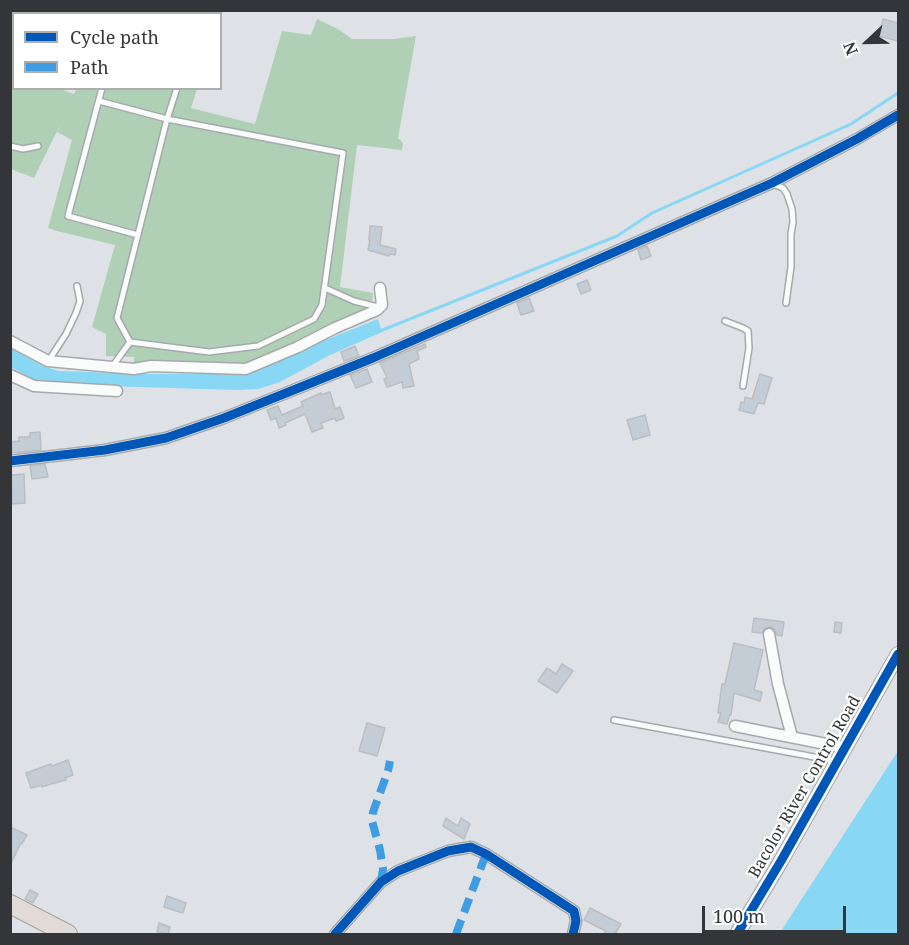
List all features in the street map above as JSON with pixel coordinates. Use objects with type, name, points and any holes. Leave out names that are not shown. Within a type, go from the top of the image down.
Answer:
[{"type":"highway","points":[[10,904],[68,934]]},
{"type":"street","points":[[10,461],[105,450],[166,438],[224,418],[374,358],[772,183],[898,115]]},
{"type":"street","points":[[10,341],[48,361],[134,369],[151,366],[246,369],[298,347],[379,307],[382,305],[380,288]]},
{"type":"street","points":[[10,375],[34,386],[117,391]]},
{"type":"street","points":[[769,633],[778,684],[792,737]]},
{"type":"street","name":"Bacolor River Control Road","points":[[737,934],[838,762],[898,654]]},
{"type":"street","points":[[735,726],[846,748]]},
{"type":"street","points":[[334,934],[381,882],[398,871],[448,850],[471,847],[486,854],[574,910],[576,921],[573,934]]},
{"type":"lane","points":[[102,90],[68,216],[138,235]]},
{"type":"lane","points":[[130,342],[117,318],[176,90]]},
{"type":"lane","points":[[99,101],[167,119],[343,153],[325,288],[322,305],[314,319],[258,346],[209,352],[130,342]]},
{"type":"lane","points":[[10,146],[23,149],[38,146]]},
{"type":"lane","points":[[772,183],[783,188],[792,209],[791,267],[786,303]]},
{"type":"lane","points":[[48,361],[66,334],[76,313],[80,301],[78,286]]},
{"type":"lane","points":[[325,288],[354,301],[379,307]]},
{"type":"lane","points":[[725,321],[748,331],[749,348],[743,386]]},
{"type":"lane","points":[[111,368],[130,342]]},
{"type":"lane","points":[[614,720],[838,762]]},
{"type":"green space","points":[[54,10],[223,11],[222,14],[222,12],[55,12]]},
{"type":"green space","points":[[317,19],[352,39],[394,39],[416,36],[398,138],[403,143],[402,150],[357,145],[340,287],[373,293],[371,309],[241,366],[134,364],[134,357],[106,356],[106,334],[92,327],[115,245],[48,228],[72,140],[57,132],[65,115],[34,178],[11,169],[10,69],[12,70],[12,90],[63,90],[74,94],[76,90],[197,90],[191,108],[255,124],[282,31],[311,35]]},
{"type":"water","points":[[378,319],[382,332],[330,355],[280,382],[258,389],[39,383],[11,367],[10,348],[41,365],[58,371],[240,374],[261,369],[303,349]]},
{"type":"water","points":[[898,751],[898,934],[779,934]]},
{"type":"building","points":[[883,19],[898,23],[898,41],[879,36]]},
{"type":"building","points":[[370,226],[382,227],[380,245],[396,249],[395,255],[390,254],[389,256],[368,250]]},
{"type":"building","points":[[647,246],[651,256],[641,260],[638,250]]},
{"type":"building","points":[[587,280],[591,290],[581,294],[577,284]]},
{"type":"building","points":[[529,298],[534,311],[521,315],[517,303]]},
{"type":"building","points":[[425,344],[426,347],[417,351],[419,359],[409,364],[414,386],[403,388],[402,382],[387,387],[384,379],[387,378],[380,363]]},
{"type":"building","points":[[355,346],[359,356],[344,361],[341,352]]},
{"type":"building","points":[[367,369],[372,382],[356,388],[350,375]]},
{"type":"building","points":[[760,374],[772,378],[764,404],[758,403],[754,414],[739,410],[745,397],[752,399]]},
{"type":"building","points":[[330,392],[335,409],[340,407],[344,418],[336,421],[335,418],[321,423],[323,428],[312,432],[305,414],[279,428],[276,418],[271,420],[267,410],[278,406],[282,415],[303,406],[301,402],[321,393],[321,395]]},
{"type":"building","points":[[645,415],[650,435],[633,440],[627,420]]},
{"type":"building","points":[[40,432],[41,450],[12,453],[11,442],[19,441],[19,437],[30,437],[30,433]]},
{"type":"building","points":[[45,464],[48,477],[32,479],[30,466]]},
{"type":"building","points":[[24,474],[25,503],[12,504],[11,475]]},
{"type":"building","points":[[754,618],[784,622],[782,636],[777,635],[771,627],[765,628],[762,633],[752,632]]},
{"type":"building","points":[[835,622],[842,623],[841,633],[834,632]]},
{"type":"building","points":[[734,643],[763,650],[754,690],[762,692],[760,701],[734,693],[731,715],[727,724],[718,722],[721,713],[718,713],[722,684],[725,684]]},
{"type":"building","points":[[562,664],[573,671],[557,693],[538,681],[547,668],[556,674]]},
{"type":"building","points":[[367,723],[385,728],[377,756],[359,751]]},
{"type":"building","points":[[68,760],[73,775],[65,778],[66,780],[31,788],[26,773]]},
{"type":"building","points":[[446,818],[458,826],[461,818],[470,824],[464,839],[443,826]]},
{"type":"building","points":[[10,827],[27,835],[10,865]]},
{"type":"building","points":[[30,890],[38,894],[33,903],[25,899]]},
{"type":"building","points":[[167,896],[186,903],[183,913],[164,907]]},
{"type":"building","points":[[590,908],[621,924],[615,934],[604,934],[606,931],[584,920]]},
{"type":"building","points":[[159,923],[170,927],[168,934],[157,932]]},
{"type":"waterway","points":[[380,331],[617,236],[652,213],[851,124],[898,93]]},
{"type":"marked path","points":[[381,882],[383,869],[372,821],[390,761]]},
{"type":"marked path","points":[[456,934],[486,854]]},
{"type":"cycle path","points":[[10,461],[105,450],[166,438],[224,418],[373,358],[772,183],[898,115]]},
{"type":"cycle path","points":[[737,934],[898,654]]},
{"type":"cycle path","points":[[335,934],[381,882],[398,871],[448,851],[471,847],[486,854],[574,911],[576,921],[573,934]]}]
